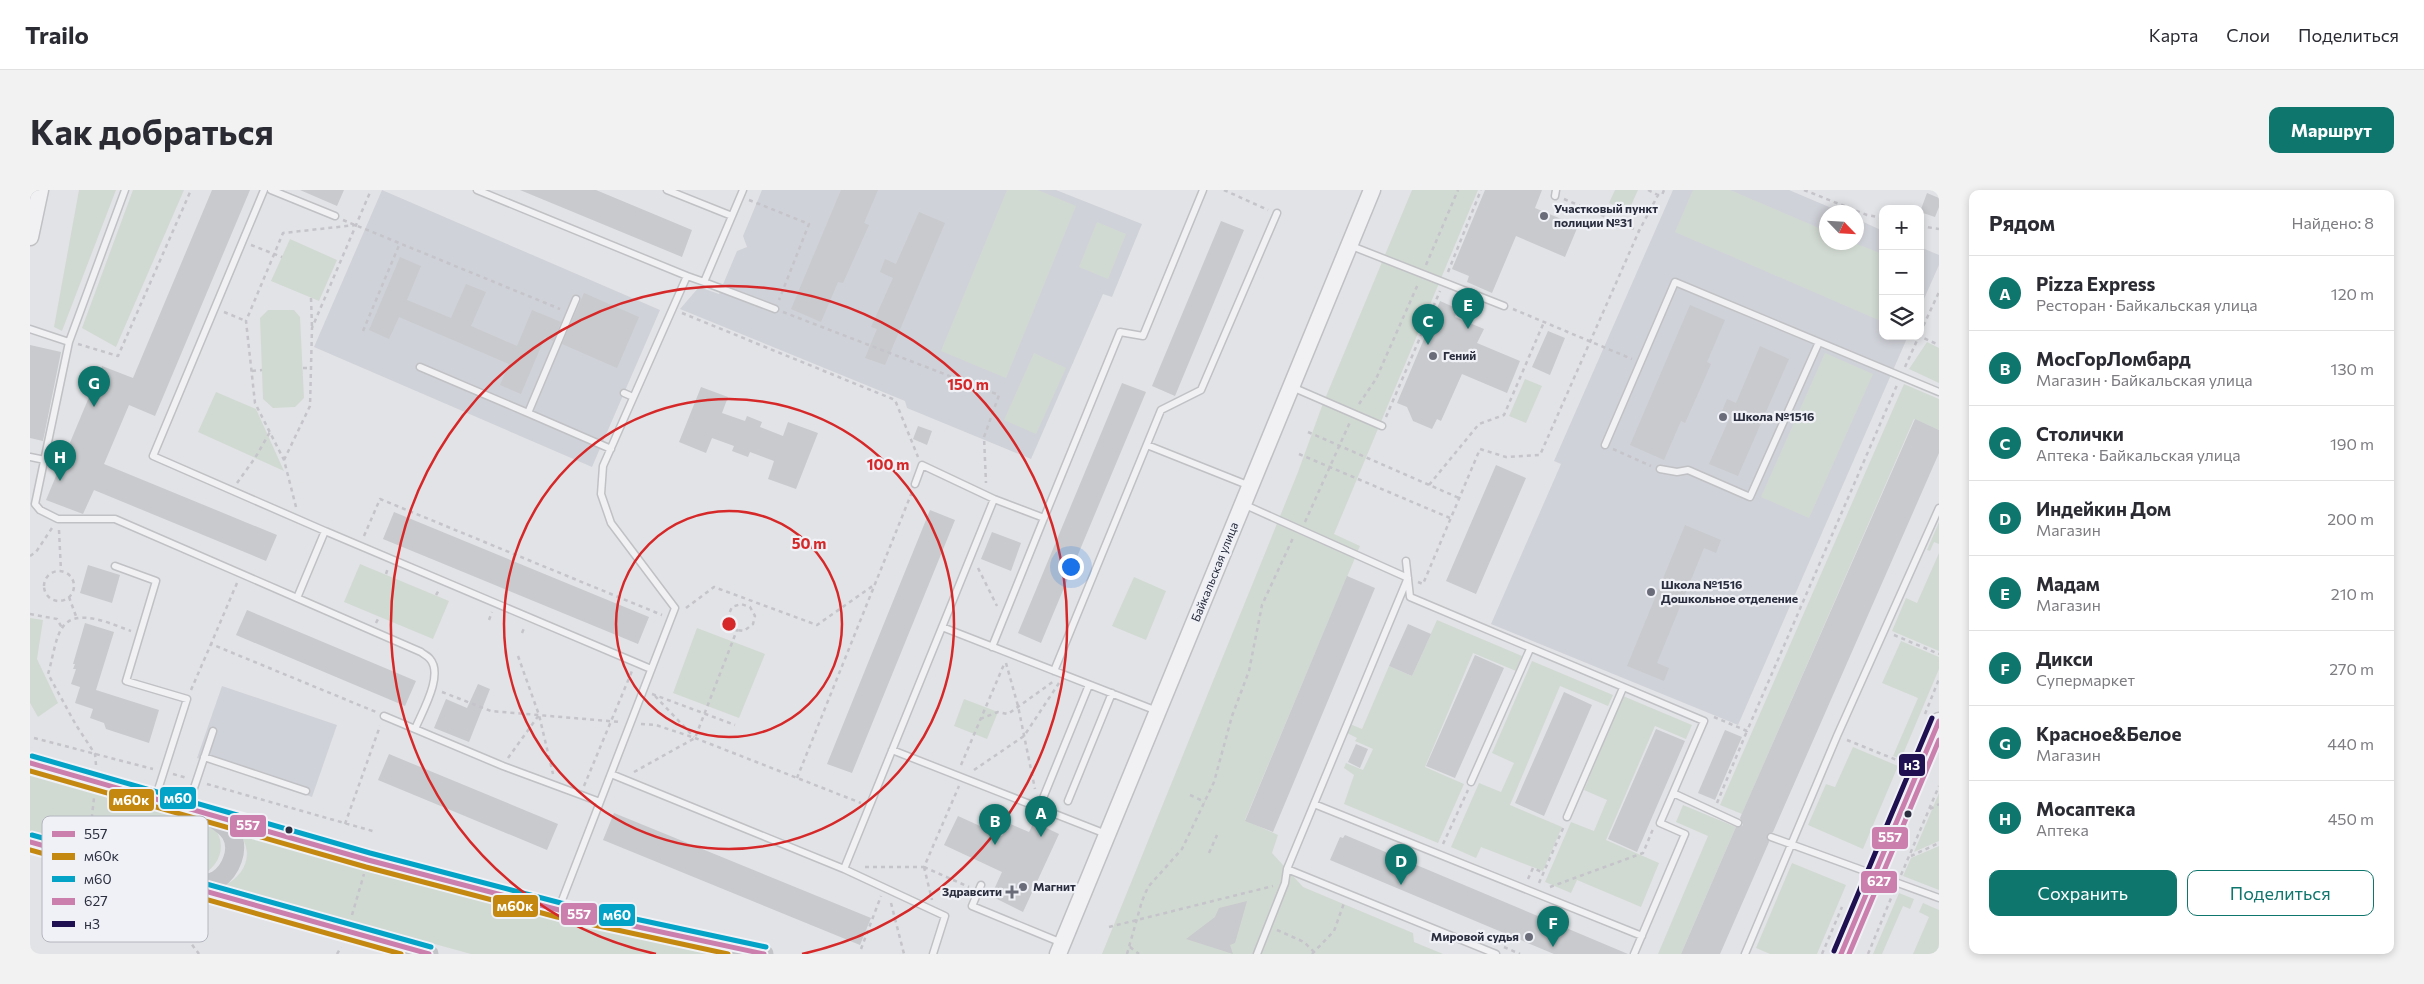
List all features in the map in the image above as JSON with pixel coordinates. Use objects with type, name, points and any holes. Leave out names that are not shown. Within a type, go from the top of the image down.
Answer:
[{"type":"main road","points":[[30,763],[368,860],[559,910],[764,954]]},
{"type":"main road","points":[[206,814],[221,823],[232,834],[234,848],[233,861],[226,872],[216,880],[208,882]]},
{"type":"main road","points":[[208,892],[423,953]]},
{"type":"street","points":[[30,236],[40,190]]},
{"type":"street","name":"Байкальская улица","points":[[1060,948],[1372,190]]},
{"type":"street","points":[[1841,954],[1939,721]]},
{"type":"lane","points":[[125,190],[70,342],[45,460],[33,503],[40,510],[58,518],[115,519],[420,652],[431,660],[435,674],[432,688],[415,729]]},
{"type":"lane","points":[[264,190],[153,456],[359,546],[651,669]]},
{"type":"lane","points":[[271,190],[335,216]]},
{"type":"lane","points":[[477,190],[775,310]]},
{"type":"lane","points":[[667,190],[732,216]]},
{"type":"lane","points":[[992,647],[1120,332],[1143,336],[1204,190]]},
{"type":"lane","points":[[704,282],[742,193]]},
{"type":"lane","points":[[1054,671],[1161,410],[1201,390],[1277,213]]},
{"type":"lane","points":[[1349,245],[1504,306]]},
{"type":"lane","points":[[559,910],[676,608],[611,524],[601,494],[603,466],[687,276]]},
{"type":"lane","points":[[1605,445],[1675,282],[1939,392]]},
{"type":"lane","points":[[528,413],[576,299]]},
{"type":"lane","points":[[30,329],[70,342]]},
{"type":"lane","points":[[1660,469],[1677,472],[1688,470],[1750,497],[1819,342]]},
{"type":"lane","points":[[420,367],[611,449]]},
{"type":"lane","points":[[1291,387],[1382,426]]},
{"type":"lane","points":[[624,393],[633,397]]},
{"type":"lane","points":[[1147,445],[1250,486]]},
{"type":"lane","points":[[30,457],[45,460]]},
{"type":"lane","points":[[915,484],[922,465],[994,499],[1044,518]]},
{"type":"lane","points":[[844,869],[994,499]]},
{"type":"lane","points":[[1243,504],[1408,578]]},
{"type":"lane","points":[[1745,954],[1837,736],[1939,508]]},
{"type":"lane","points":[[298,598],[325,531]]},
{"type":"lane","points":[[1406,561],[1410,597],[1704,721],[1660,823],[1685,834],[1634,954]]},
{"type":"lane","points":[[115,566],[156,581],[126,680],[187,699],[155,799]]},
{"type":"lane","points":[[1257,954],[1284,883],[1287,869],[1408,578]]},
{"type":"lane","points":[[942,627],[1157,712]]},
{"type":"lane","points":[[1471,782],[1530,649]]},
{"type":"lane","points":[[1039,808],[1089,685]]},
{"type":"lane","points":[[1567,818],[1623,688]]},
{"type":"lane","points":[[1068,801],[1112,694]]},
{"type":"lane","points":[[384,716],[503,766],[556,784],[600,802]]},
{"type":"lane","points":[[187,808],[213,731]]},
{"type":"lane","points":[[892,750],[1107,834]]},
{"type":"lane","points":[[204,757],[306,792]]},
{"type":"lane","points":[[611,774],[844,869],[945,916],[933,954]]},
{"type":"lane","points":[[1673,793],[1714,810],[1738,823]]},
{"type":"lane","points":[[1314,804],[1642,936]]},
{"type":"lane","points":[[1771,837],[1939,898]]},
{"type":"lane","points":[[1287,869],[1496,954]]},
{"type":"lane","points":[[980,888],[972,906],[1060,948]]},
{"type":"path","points":[[70,342],[118,356],[190,190]]},
{"type":"path","points":[[312,328],[371,190]]},
{"type":"path","points":[[1224,190],[1277,213]]},
{"type":"path","points":[[1127,954],[1142,901],[1148,887],[1182,849],[1205,802],[1220,764],[1232,716],[1249,671],[1262,605],[1292,539],[1300,531],[1331,468],[1353,414],[1376,379],[1458,190]]},
{"type":"path","points":[[1382,426],[1444,282],[1480,190]]},
{"type":"path","points":[[1648,190],[1662,195],[1664,190]]},
{"type":"path","points":[[1804,190],[1866,215],[1879,217]]},
{"type":"path","points":[[742,193],[809,224],[775,310],[999,395],[984,437],[986,479]]},
{"type":"path","points":[[1556,193],[1639,231]]},
{"type":"path","points":[[1408,578],[1423,584],[1480,449],[1506,458],[1540,455],[1639,231],[1658,194]]},
{"type":"path","points":[[300,520],[284,460],[255,403],[246,321],[283,234],[356,225],[570,313]]},
{"type":"path","points":[[1924,227],[1939,229]]},
{"type":"path","points":[[243,242],[282,257]]},
{"type":"path","points":[[363,331],[400,243]]},
{"type":"path","points":[[380,292],[384,294]]},
{"type":"path","points":[[1924,324],[1939,292]]},
{"type":"path","points":[[284,460],[310,406],[312,298]]},
{"type":"path","points":[[1504,306],[1640,363]]},
{"type":"path","points":[[215,308],[246,321]]},
{"type":"path","points":[[672,308],[895,400],[911,443],[922,465]]},
{"type":"path","points":[[1429,485],[1479,424],[1504,416],[1544,322]]},
{"type":"path","points":[[1714,810],[1919,336],[1939,345]]},
{"type":"path","points":[[303,368],[310,368]]},
{"type":"path","points":[[252,372],[262,370]]},
{"type":"path","points":[[231,490],[255,458],[270,432]]},
{"type":"path","points":[[1308,432],[1459,498]]},
{"type":"path","points":[[1605,445],[1660,469]]},
{"type":"path","points":[[1299,454],[1450,518]]},
{"type":"path","points":[[797,778],[915,484]]},
{"type":"path","points":[[359,546],[380,499],[671,618],[714,587],[817,624],[874,585]]},
{"type":"path","points":[[30,556],[36,552],[58,518]]},
{"type":"path","points":[[58,518],[62,571]]},
{"type":"path","points":[[972,555],[1003,618]]},
{"type":"path","points":[[62,571],[68,574],[74,585],[68,597],[61,601],[52,600],[46,594],[43,585],[46,577],[53,572],[62,571]]},
{"type":"path","points":[[187,699],[241,574]]},
{"type":"path","points":[[68,597],[77,619]]},
{"type":"path","points":[[741,604],[750,607],[755,616],[753,624],[744,631],[737,630],[730,625],[728,616],[732,607],[741,604]]},
{"type":"path","points":[[30,614],[57,618],[62,628]]},
{"type":"path","points":[[95,754],[76,725],[48,674],[62,628],[82,617],[140,634]]},
{"type":"path","points":[[618,777],[634,772],[695,738],[737,630]]},
{"type":"path","points":[[1885,630],[1939,654]]},
{"type":"path","points":[[211,644],[384,716],[345,824]]},
{"type":"path","points":[[518,656],[539,715],[556,784]]},
{"type":"path","points":[[935,912],[924,867],[960,777],[980,719],[1006,661],[1018,706],[1039,808]]},
{"type":"path","points":[[580,794],[636,663]]},
{"type":"path","points":[[980,719],[998,712],[1008,714],[1064,675]]},
{"type":"path","points":[[960,777],[1024,736],[1064,675]]},
{"type":"path","points":[[432,688],[491,711],[656,725],[695,738],[862,803]]},
{"type":"path","points":[[643,691],[735,725]]},
{"type":"path","points":[[653,695],[695,738]]},
{"type":"path","points":[[503,766],[539,715]]},
{"type":"path","points":[[1704,721],[1713,716],[1747,730]]},
{"type":"path","points":[[1837,736],[1904,764]]},
{"type":"path","points":[[92,816],[96,781]]},
{"type":"path","points":[[1439,854],[1471,782]]},
{"type":"path","points":[[1868,954],[1939,786]]},
{"type":"path","points":[[1190,795],[1205,802]]},
{"type":"path","points":[[1929,810],[1939,804]]},
{"type":"path","points":[[1535,893],[1567,818]]},
{"type":"path","points":[[1535,893],[1642,853],[1653,827]]},
{"type":"path","points":[[1209,853],[1218,835]]},
{"type":"path","points":[[1909,856],[1939,843]]},
{"type":"path","points":[[844,869],[884,866],[924,867],[980,888]]},
{"type":"path","points":[[350,922],[365,871]]},
{"type":"path","points":[[1109,927],[1284,883]]},
{"type":"path","points":[[861,949],[884,888]]},
{"type":"path","points":[[884,888],[895,912],[904,954]]},
{"type":"path","points":[[1267,926],[1304,942],[1314,954],[1334,931],[1348,894]]},
{"type":"path","points":[[190,942],[199,954]]},
{"type":"path","points":[[1130,947],[1139,954]]},
{"type":"shaded area","points":[[79,190],[116,190],[62,331],[54,327]]},
{"type":"shaded area","points":[[133,190],[184,190],[116,347],[82,328]]},
{"type":"shaded area","points":[[382,190],[660,310],[592,467],[314,347]]},
{"type":"shaded area","points":[[762,190],[1056,190],[1142,224],[1112,297],[1103,294],[1031,459],[907,408],[905,401],[680,309],[699,287],[719,294],[737,251],[747,247],[743,236]]},
{"type":"shaded area","points":[[1007,190],[1038,190],[1076,206],[1006,378],[941,351]]},
{"type":"shaded area","points":[[1412,190],[1478,190],[1334,534],[1360,546],[1245,820],[1278,835],[1272,853],[1303,887],[1413,933],[1414,942],[1443,954],[1102,954],[1298,472],[1322,406]]},
{"type":"shaded area","points":[[1615,190],[1638,190],[1628,212],[1609,203]]},
{"type":"shaded area","name":"Школа №1516","points":[[1673,190],[1789,190],[1824,205],[1819,205],[1819,250],[1864,250],[1864,222],[1879,229],[1879,340],[1906,340],[1738,725],[1491,624],[1561,464],[1554,461]]},
{"type":"shaded area","points":[[1693,190],[1730,190],[1819,228],[1819,250],[1864,250],[1864,247],[1879,252],[1879,320],[1675,232]]},
{"type":"shaded area","points":[[1097,222],[1126,234],[1108,279],[1079,267]]},
{"type":"shaded area","points":[[290,239],[337,260],[319,301],[271,281]]},
{"type":"shaded area","points":[[1924,249],[1939,255],[1939,265],[1924,299]]},
{"type":"shaded area","points":[[268,310],[294,310],[300,317],[304,398],[295,407],[273,408],[263,399],[260,318]]},
{"type":"shaded area","points":[[1927,342],[1939,348],[1939,383],[1909,369]]},
{"type":"shaded area","points":[[1034,353],[1066,368],[1036,434],[1004,420]]},
{"type":"shaded area","points":[[1825,353],[1873,374],[1809,518],[1761,497]]},
{"type":"shaded area","points":[[1525,379],[1542,386],[1526,423],[1509,416]]},
{"type":"shaded area","points":[[1904,384],[1939,399],[1939,430],[1914,419],[1742,814],[1720,805]]},
{"type":"shaded area","points":[[216,392],[256,409],[284,471],[198,432]]},
{"type":"shaded area","points":[[1939,522],[1939,544],[1934,542],[1930,551],[1927,550]]},
{"type":"shaded area","points":[[1939,553],[1939,651],[1892,631],[1906,598],[1917,603]]},
{"type":"shaded area","points":[[360,564],[449,601],[433,639],[344,602]]},
{"type":"shaded area","points":[[1134,577],[1166,591],[1146,640],[1112,626]]},
{"type":"shaded area","points":[[30,618],[43,620],[37,659],[58,703],[38,717],[30,703]]},
{"type":"shaded area","points":[[1437,620],[1522,656],[1516,671],[1473,653],[1425,767],[1464,784],[1438,843],[1344,804],[1354,775],[1344,768],[1346,763],[1363,770],[1373,749],[1355,741],[1357,738],[1347,733],[1350,724],[1362,729],[1389,666],[1412,676]]},
{"type":"shaded area","points":[[697,628],[765,654],[739,718],[673,693]]},
{"type":"shaded area","points":[[1901,641],[1939,657],[1939,669],[1901,759],[1893,756],[1918,698],[1882,683]]},
{"type":"shaded area","points":[[1532,661],[1613,695],[1608,706],[1560,686],[1510,805],[1562,827],[1543,871],[1481,847],[1476,858],[1451,847],[1479,783],[1501,792],[1514,763],[1492,753]]},
{"type":"shaded area","points":[[222,686],[337,725],[312,797],[197,758]]},
{"type":"shaded area","points":[[1623,696],[1692,725],[1686,739],[1655,726],[1606,840],[1659,863],[1641,907],[1577,880],[1571,893],[1545,882],[1571,822],[1594,831],[1607,800],[1584,790]]},
{"type":"shaded area","points":[[964,699],[998,712],[987,739],[954,726]]},
{"type":"shaded area","points":[[1853,747],[1898,766],[1863,849],[1808,825],[1826,784],[1835,787]]},
{"type":"shaded area","points":[[30,774],[178,816],[42,816],[42,834],[30,831]]},
{"type":"shaded area","points":[[1939,793],[1939,841],[1914,852]]},
{"type":"shaded area","points":[[1683,805],[1736,827],[1681,954],[1658,954],[1708,836],[1676,822]]},
{"type":"shaded area","points":[[208,825],[213,826],[218,834],[221,848],[216,862],[208,870]]},
{"type":"shaded area","points":[[239,833],[356,867],[474,898],[712,954],[471,954],[224,886],[242,870],[247,856],[244,841]]},
{"type":"shaded area","points":[[1939,846],[1939,890],[1903,876],[1911,858]]},
{"type":"shaded area","points":[[1792,863],[1846,885],[1817,954],[1770,954],[1756,948]]},
{"type":"shaded area","points":[[1899,893],[1914,899],[1910,909],[1903,906],[1882,954],[1873,954]]},
{"type":"shaded area","points":[[1923,903],[1939,910],[1939,954],[1913,954],[1929,917],[1919,912]]},
{"type":"building","points":[[212,190],[250,190],[155,416],[129,405],[104,464],[277,535],[266,561],[94,490],[83,514],[46,500],[102,366],[133,378]]},
{"type":"building","points":[[300,190],[344,190],[337,206]]},
{"type":"building","points":[[520,190],[596,190],[692,230],[682,257]]},
{"type":"building","points":[[841,190],[878,190],[864,223],[869,225],[843,283],[838,282],[821,322],[791,309]]},
{"type":"building","points":[[1485,190],[1542,190],[1535,208],[1578,226],[1565,257],[1516,236],[1492,293],[1467,282],[1469,276],[1452,269]]},
{"type":"building","points":[[1927,193],[1939,198],[1939,207],[1935,217],[1924,213],[1923,205]]},
{"type":"building","points":[[919,212],[945,223],[885,365],[865,358],[877,329],[871,327],[893,278],[880,272],[885,259],[896,264]]},
{"type":"building","points":[[1221,221],[1244,230],[1175,396],[1152,386]]},
{"type":"building","points":[[400,257],[421,266],[407,300],[451,318],[466,284],[486,292],[471,326],[517,346],[532,310],[561,322],[553,341],[545,337],[521,394],[500,385],[509,364],[399,317],[389,339],[369,330]]},
{"type":"building","points":[[584,293],[639,317],[617,368],[562,344]]},
{"type":"building","points":[[1440,301],[1458,309],[1455,317],[1484,329],[1477,343],[1520,361],[1507,393],[1462,374],[1441,421],[1437,419],[1432,429],[1413,421],[1407,407],[1397,403]]},
{"type":"building","points":[[1690,305],[1725,320],[1707,362],[1711,364],[1685,423],[1681,421],[1664,460],[1630,445]]},
{"type":"building","points":[[1548,331],[1565,338],[1550,375],[1532,367]]},
{"type":"building","points":[[30,345],[61,352],[43,441],[30,438]]},
{"type":"building","points":[[1760,346],[1789,359],[1738,476],[1709,464],[1731,415],[1722,411],[1727,399],[1736,403]]},
{"type":"building","points":[[1122,383],[1146,392],[1041,643],[1018,633]]},
{"type":"building","points":[[701,387],[728,397],[722,413],[745,421],[747,416],[762,422],[760,427],[783,436],[788,422],[818,433],[796,489],[768,479],[774,461],[750,452],[748,457],[732,451],[734,446],[712,438],[706,453],[679,442]]},
{"type":"building","points":[[1915,419],[1939,430],[1939,453],[1773,832],[1767,835],[1769,842],[1720,954],[1681,954],[1736,827],[1743,825],[1740,818]]},
{"type":"building","points":[[918,426],[932,431],[927,445],[913,439]]},
{"type":"building","points":[[1496,465],[1526,478],[1476,594],[1446,581]]},
{"type":"building","points":[[930,510],[955,520],[852,773],[827,764]]},
{"type":"building","points":[[394,512],[649,617],[638,644],[383,539]]},
{"type":"building","points":[[1685,525],[1721,540],[1716,553],[1704,548],[1657,663],[1669,668],[1664,681],[1627,666]]},
{"type":"building","points":[[992,532],[1021,543],[1011,571],[981,559]]},
{"type":"building","points":[[88,565],[120,575],[112,603],[80,593]]},
{"type":"building","points":[[1347,576],[1375,588],[1273,832],[1245,821]]},
{"type":"building","points":[[247,610],[416,681],[405,706],[236,635]]},
{"type":"building","points":[[85,623],[114,632],[96,690],[159,710],[149,743],[106,729],[104,723],[90,718],[93,709],[75,703],[80,687],[71,684],[76,669],[73,669],[75,664],[73,664]]},
{"type":"building","points":[[1408,624],[1431,634],[1412,676],[1389,666]]},
{"type":"building","points":[[1475,655],[1504,668],[1455,778],[1426,766]]},
{"type":"building","points":[[478,684],[490,689],[469,742],[434,728],[446,699],[467,708]]},
{"type":"building","points":[[1564,692],[1592,705],[1544,816],[1515,803]]},
{"type":"building","points":[[1656,729],[1685,741],[1637,852],[1608,839]]},
{"type":"building","points":[[1725,730],[1742,737],[1715,800],[1698,793]]},
{"type":"building","points":[[1356,744],[1368,749],[1360,768],[1348,762]]},
{"type":"building","points":[[389,754],[558,824],[547,850],[378,780]]},
{"type":"building","points":[[614,813],[871,918],[860,945],[603,840]]},
{"type":"building","points":[[958,816],[1002,836],[1008,823],[1029,832],[1034,822],[1059,834],[1023,912],[991,896],[1002,872],[944,845]]},
{"type":"building","points":[[1345,835],[1628,954],[1554,954],[1330,860],[1340,837],[1343,838]]},
{"type":"building","points":[[1247,901],[1235,943],[1230,945],[1233,954],[1186,939],[1215,917],[1219,908]]},
{"type":"transit line","name":"н3","points":[[1834,951],[1932,718]]},
{"type":"transit line","name":"557","points":[[1841,954],[1939,721]]},
{"type":"transit line","name":"627","points":[[1849,954],[1939,740]]},
{"type":"transit line","name":"м60","points":[[32,756],[370,853],[561,903],[766,947]]},
{"type":"transit line","name":"557","points":[[30,763],[368,860],[559,910],[764,954]]},
{"type":"transit line","name":"м60к","points":[[30,771],[188,816]]},
{"type":"transit line","name":"м60к","points":[[208,822],[366,867],[557,917],[728,954]]},
{"type":"transit line","name":"м60","points":[[32,835],[42,838]]},
{"type":"transit line","name":"557","points":[[30,842],[42,845]]},
{"type":"transit line","name":"м60к","points":[[30,850],[42,853]]},
{"type":"transit line","name":"м60","points":[[208,884],[431,947]]},
{"type":"transit line","name":"557","points":[[208,892],[429,954]]},
{"type":"transit line","name":"м60к","points":[[208,900],[401,954]]},
{"type":"place","name":"Участковый пункт полиции №31","points":[[1544,216]]},
{"type":"place","name":"Мадам","points":[[1468,329]]},
{"type":"place","name":"Столички","points":[[1428,345]]},
{"type":"place","name":"Гений","points":[[1433,356]]},
{"type":"place","name":"Красное&Белое","points":[[94,407]]},
{"type":"place","name":"Школа №1516","points":[[1723,417]]},
{"type":"place","name":"Мосаптека","points":[[60,481]]},
{"type":"place","name":"Школа №1516 Дошкольное отделение","points":[[1651,592]]},
{"type":"place","name":"Pizza Express","points":[[1041,837]]},
{"type":"place","name":"МосГорЛомбард","points":[[995,845]]},
{"type":"place","name":"Индейкин Дом","points":[[1401,885]]},
{"type":"place","name":"Магнит","points":[[1023,887]]},
{"type":"place","name":"Здравсити","points":[[1012,892]]},
{"type":"place","name":"Мировой судья","points":[[1529,937]]},
{"type":"place","name":"Дикси","points":[[1553,947]]}]
